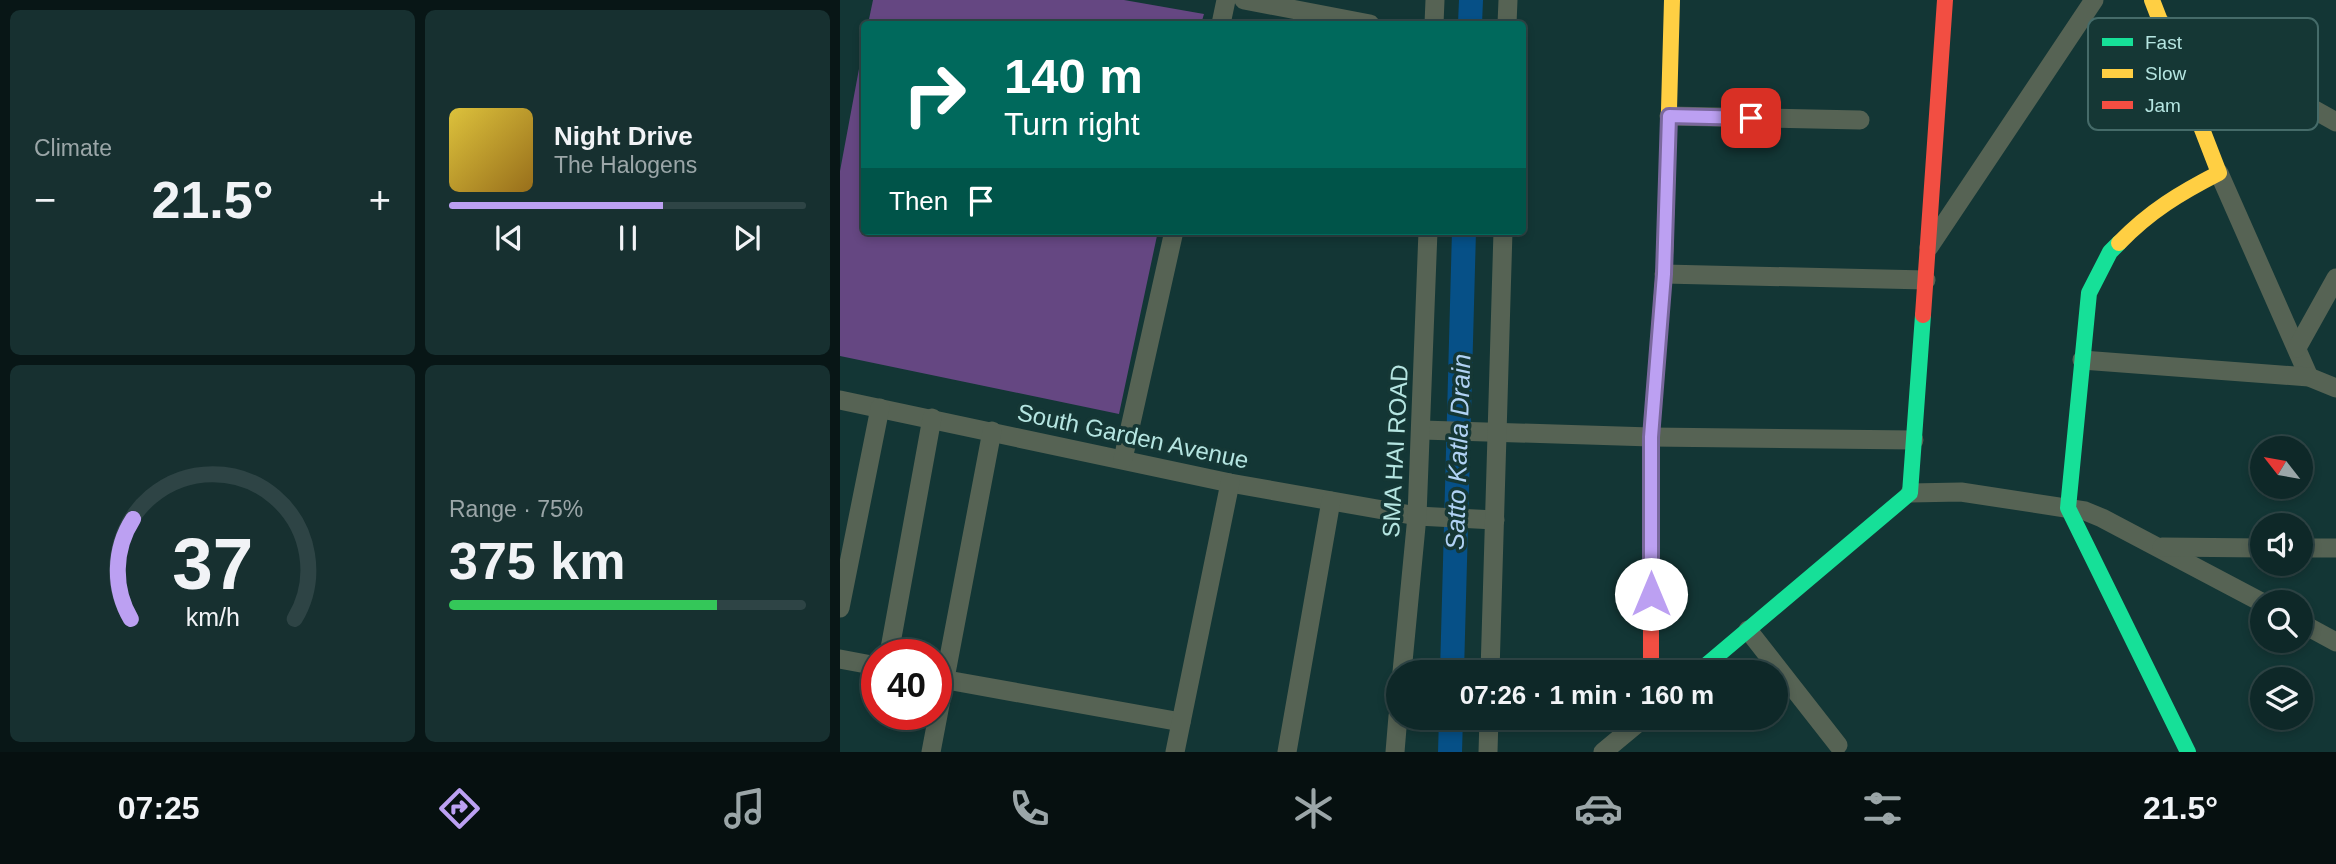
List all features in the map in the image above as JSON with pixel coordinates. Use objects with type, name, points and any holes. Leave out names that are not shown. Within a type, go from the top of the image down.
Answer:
[{"type":"street","points":[[1221,21],[1226,0]]},
{"type":"street","points":[[1244,0],[1354,21]]},
{"type":"street","points":[[1434,21],[1435,0]]},
{"type":"street","points":[[1507,21],[1508,0]]},
{"type":"street","points":[[1651,660],[1651,437],[1664,274],[1672,0]]},
{"type":"street","points":[[1910,493],[1945,0]]},
{"type":"street","points":[[1926,251],[2094,0]]},
{"type":"street","points":[[2152,0],[2160,18]]},
{"type":"street","points":[[2318,112],[2336,122]]},
{"type":"street","points":[[1669,116],[1860,120]]},
{"type":"street","points":[[2203,130],[2309,377]]},
{"type":"street","points":[[2188,752],[2068,508],[2089,293],[2110,252],[2140,221],[2171,198],[2219,173]]},
{"type":"street","points":[[1124,459],[1173,235]]},
{"type":"street","name":"SMA HAI ROAD","points":[[1404,660],[1427,516],[1428,235]]},
{"type":"street","points":[[1490,660],[1490,433],[1503,235]]},
{"type":"street","points":[[1664,274],[1926,280]]},
{"type":"street","points":[[2297,348],[2336,278]]},
{"type":"street","points":[[2082,360],[2309,377],[2336,388]]},
{"type":"street","name":"South Garden Avenue","points":[[840,400],[1230,483],[1427,516],[1489,519]]},
{"type":"street","points":[[840,608],[880,408]]},
{"type":"street","points":[[892,639],[932,418]]},
{"type":"street","points":[[1429,430],[1651,437],[1914,440]]},
{"type":"street","points":[[949,639],[992,431]]},
{"type":"street","points":[[1175,752],[1230,483]]},
{"type":"street","points":[[1712,660],[1910,493],[1961,492],[2068,508],[2102,517],[2250,596]]},
{"type":"street","points":[[1287,752],[1331,501]]},
{"type":"street","points":[[2158,547],[2250,548]]},
{"type":"street","points":[[2313,548],[2336,548]]},
{"type":"street","points":[[1748,630],[1838,745]]},
{"type":"street","points":[[2313,630],[2336,642]]},
{"type":"street","points":[[840,659],[861,663]]},
{"type":"street","points":[[952,681],[1181,722]]},
{"type":"street","points":[[931,752],[934,730]]},
{"type":"street","points":[[1395,752],[1397,730]]},
{"type":"street","points":[[1488,752],[1489,730]]},
{"type":"street","points":[[1604,752],[1630,730]]},
{"type":"shaded area","points":[[873,0],[1124,0],[1204,14],[1202,21],[869,21]]},
{"type":"shaded area","points":[[861,58],[861,235],[1157,235],[1119,414],[840,356],[840,171]]},
{"type":"waterway","name":"Satto Katla Drain","points":[[1470,21],[1471,0]]},
{"type":"waterway","name":"Satto Katla Drain","points":[[1452,660],[1464,235]]},
{"type":"waterway","name":"Satto Katla Drain","points":[[1450,752],[1451,730]]},
{"type":"traffic: fast","points":[[2119,243],[2110,252],[2089,293],[2068,508],[2188,752]]},
{"type":"traffic: fast","points":[[1712,660],[1910,493],[1923,315]]},
{"type":"traffic: slow","points":[[1665,255],[1672,0]]},
{"type":"traffic: slow","points":[[2152,0],[2159,18]]},
{"type":"traffic: slow","points":[[2119,243],[2142,221],[2166,204],[2219,173],[2202,130]]},
{"type":"traffic: jam","points":[[1923,315],[1945,0]]},
{"type":"traffic: jam","points":[[1651,660],[1651,437],[1665,255]]},
{"type":"route","points":[[1651,594],[1651,437],[1664,274],[1669,116],[1751,118]]}]
